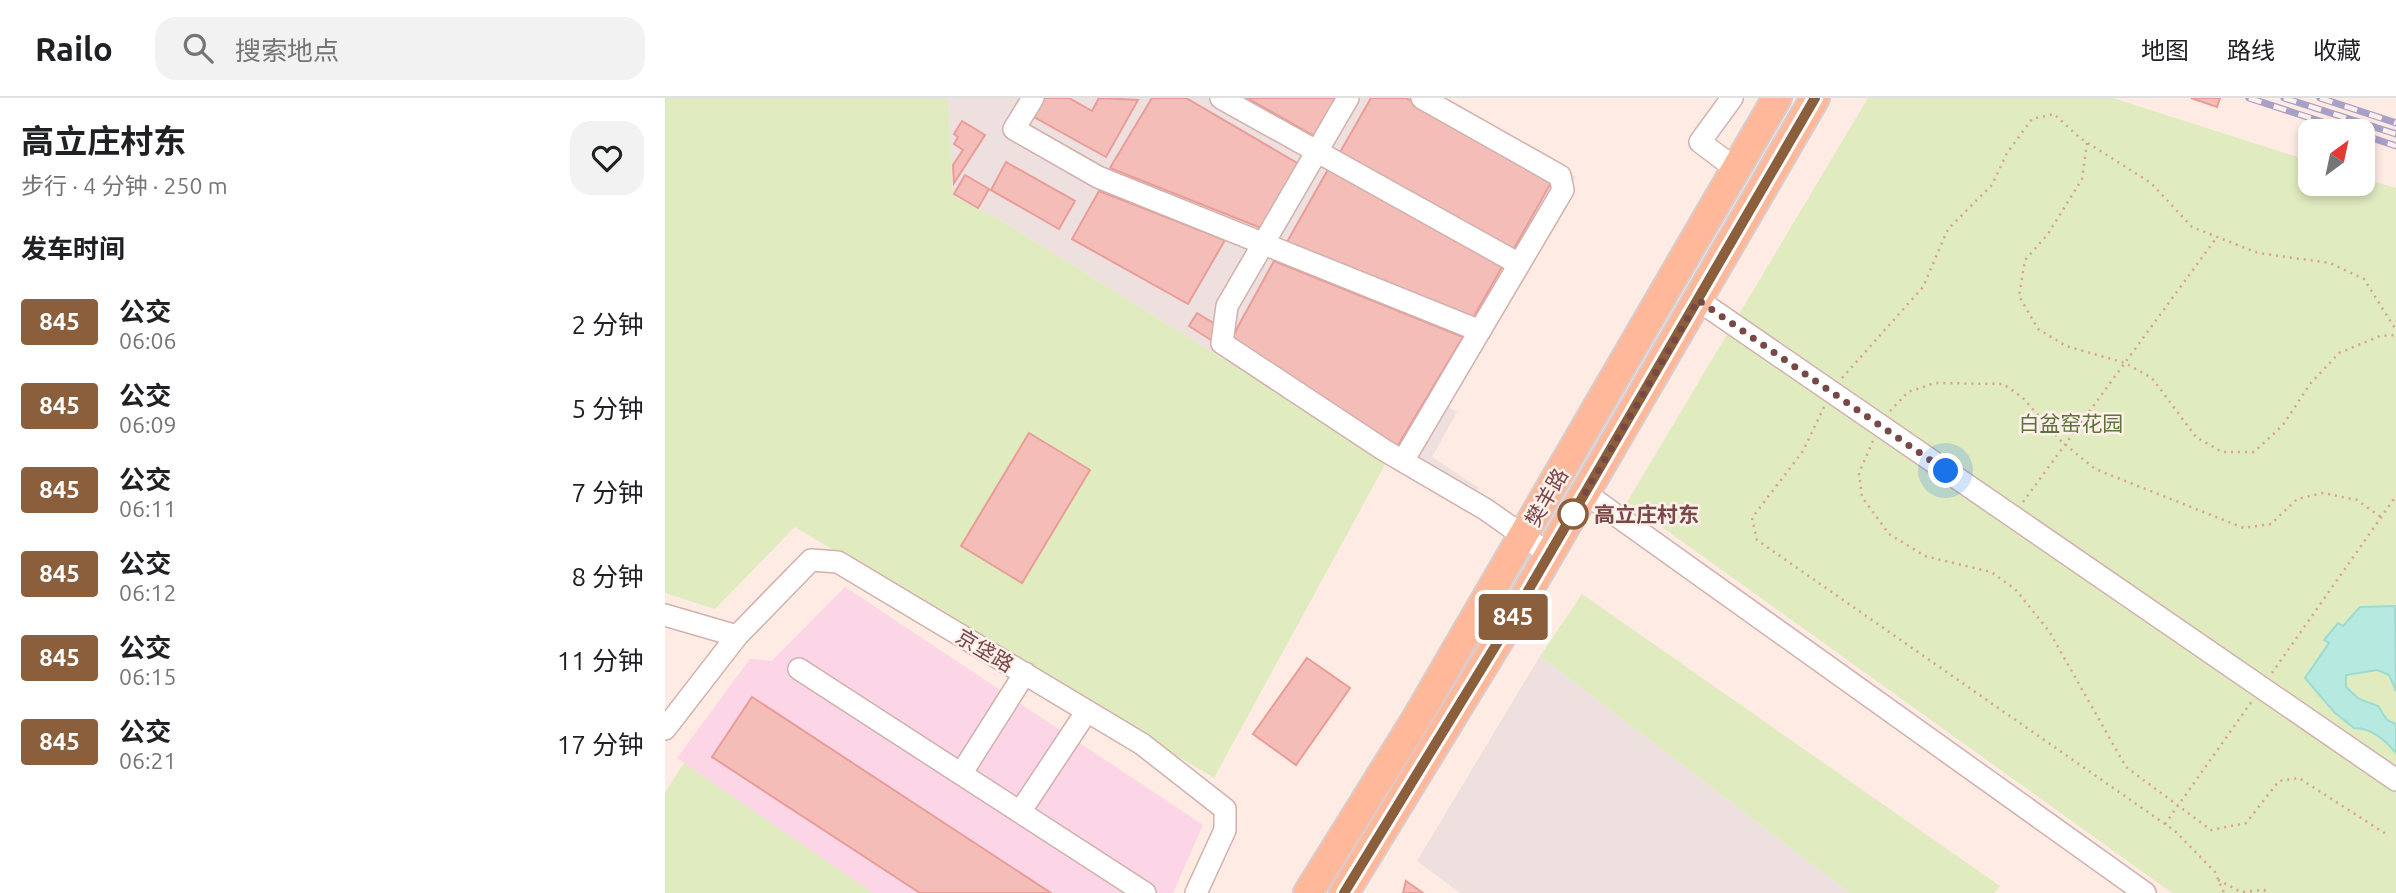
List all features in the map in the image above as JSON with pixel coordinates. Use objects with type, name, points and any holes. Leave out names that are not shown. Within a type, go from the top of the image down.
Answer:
[{"type":"main road","name":"樊羊路","points":[[1308,893],[1408,733],[1777,98]]},
{"type":"main road","name":"樊羊路","points":[[1344,893],[1440,739],[1815,98]]},
{"type":"street","points":[[1033,98],[1014,129],[1098,177],[1480,331]]},
{"type":"street","points":[[1221,98],[1520,264]]},
{"type":"street","points":[[1348,98],[1227,306],[1222,343],[1403,461],[1524,535],[1549,554]]},
{"type":"street","points":[[1403,461],[1563,190],[1559,176],[1422,98]]},
{"type":"street","points":[[1732,98],[1700,142],[1736,169]]},
{"type":"street","points":[[1698,300],[2396,780]]},
{"type":"street","points":[[1585,492],[2145,893]]},
{"type":"street","name":"京垡路","points":[[665,729],[737,636],[811,560],[838,562],[1142,744],[1225,809],[1225,830],[1196,893]]},
{"type":"street","points":[[665,615],[737,636]]},
{"type":"street","points":[[799,669],[1020,812],[1136,891]]},
{"type":"street","points":[[961,774],[1025,673]]},
{"type":"street","points":[[1020,812],[1087,711]]},
{"type":"path","points":[[2224,893],[2215,872],[2165,824],[1757,540],[1752,518],[1803,450],[1831,391],[1923,287],[1948,229],[1992,185],[2007,153],[2032,119],[2053,114],[2087,143],[2151,183],[2192,227],[2258,253],[2330,263],[2364,279],[2396,330]]},
{"type":"path","points":[[2087,143],[2082,179],[2047,234],[2025,260],[2019,296],[2038,329],[2066,346],[2125,363],[2152,377],[2196,437],[2222,452],[2253,452],[2283,425],[2310,384],[2339,353],[2380,336],[2396,335]]},
{"type":"path","points":[[2012,516],[2217,237]]},
{"type":"path","points":[[2165,824],[2396,496]]},
{"type":"path","points":[[2218,880],[2241,891],[2264,890],[2268,893]]},
{"type":"shaded area","points":[[948,98],[1437,98],[1576,177],[1441,403],[1457,412],[1432,457],[1479,488],[1466,506],[1387,461],[997,218],[953,196]]},
{"type":"shaded area","points":[[845,587],[1203,825],[1173,893],[871,893],[677,758],[750,659],[772,661]]},
{"type":"shaded area","points":[[1540,656],[1850,893],[1460,893],[1417,861]]},
{"type":"green space","points":[[665,98],[948,98],[953,196],[997,218],[1387,461],[1214,778],[795,527],[715,609],[665,593]]},
{"type":"green space","name":"白盆窑花园","points":[[1868,98],[2113,98],[2298,157],[2298,196],[2375,196],[2375,182],[2396,188],[2396,893],[2172,893],[1627,502]]},
{"type":"green space","points":[[1582,594],[2000,886],[1994,893],[1850,893],[1540,656]]},
{"type":"green space","points":[[684,763],[873,893],[665,893],[665,792]]},
{"type":"water","points":[[2395,606],[2396,691],[2389,675],[2377,670],[2346,675],[2346,687],[2359,699],[2378,706],[2387,720],[2396,724],[2396,753],[2378,736],[2367,730],[2354,728],[2334,712],[2305,678],[2329,643],[2324,640],[2338,623],[2343,626],[2360,607]]},
{"type":"building","points":[[1044,98],[1069,98],[1092,111],[1099,98],[1138,100],[1106,157],[1034,117]]},
{"type":"building","points":[[1152,98],[1186,98],[1299,164],[1261,228],[1110,168]]},
{"type":"building","points":[[1247,98],[1337,98],[1316,137]]},
{"type":"building","points":[[1371,98],[1406,98],[1552,181],[1512,252],[1339,154]]},
{"type":"building","points":[[2191,98],[2220,98],[2217,107]]},
{"type":"building","points":[[962,121],[985,135],[954,183],[953,165],[963,150],[954,144],[958,137],[954,134]]},
{"type":"building","points":[[1006,162],[1075,201],[1059,229],[991,190]]},
{"type":"building","points":[[1330,166],[1502,267],[1473,318],[1287,242]]},
{"type":"building","points":[[965,175],[989,189],[978,208],[954,194]]},
{"type":"building","points":[[1099,191],[1225,240],[1188,304],[1072,239]]},
{"type":"building","points":[[1274,261],[1463,337],[1397,447],[1229,343]]},
{"type":"building","points":[[1197,313],[1220,327],[1211,340],[1189,326]]},
{"type":"building","points":[[1029,433],[1090,470],[1022,583],[961,546]]},
{"type":"building","points":[[1307,658],[1350,688],[1296,765],[1253,734]]},
{"type":"building","points":[[752,697],[1051,893],[920,893],[712,757]]},
{"type":"building","points":[[1406,881],[1423,893],[1403,893]]},
{"type":"railway","points":[[2249,98],[2313,119]]},
{"type":"railway","points":[[2284,98],[2396,134]]},
{"type":"railway","points":[[2320,98],[2396,123]]},
{"type":"railway","points":[[2375,139],[2396,146]]},
{"type":"bus line","name":"845","points":[[1344,893],[1504,632],[1815,98]]},
{"type":"place","name":"高立庄村东","points":[[1573,514]]},
{"type":"route","points":[[1573,514],[1698,300],[1946,471]]}]
